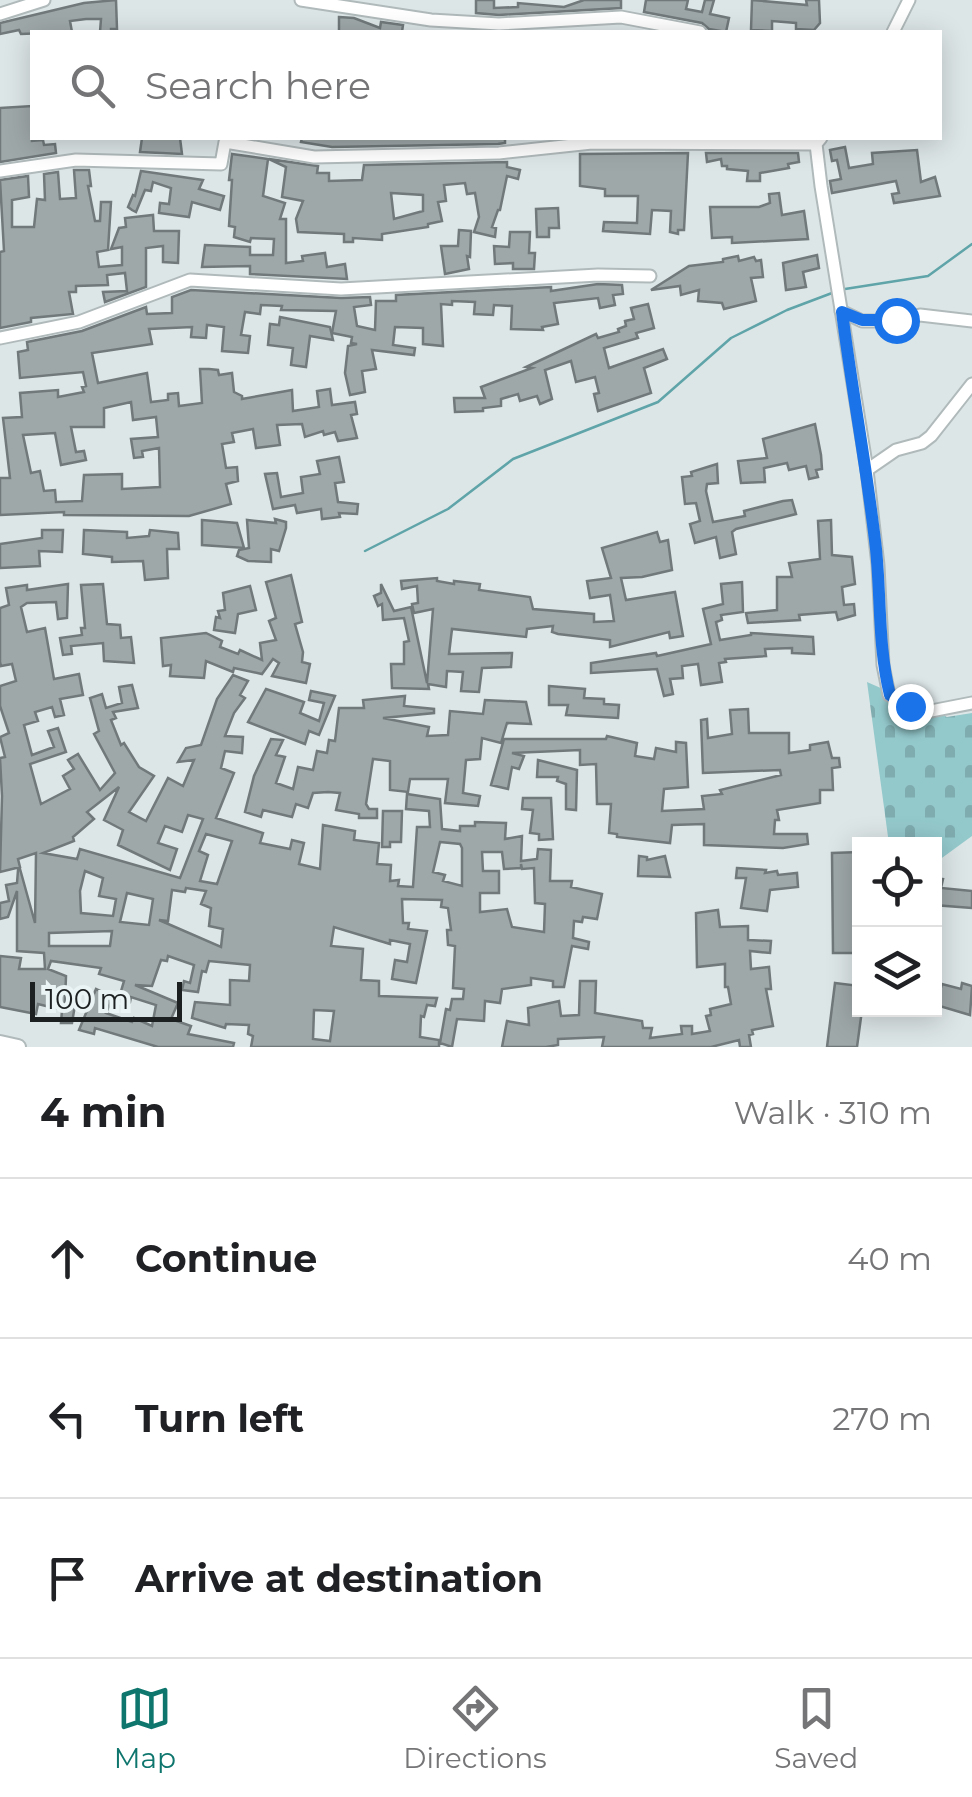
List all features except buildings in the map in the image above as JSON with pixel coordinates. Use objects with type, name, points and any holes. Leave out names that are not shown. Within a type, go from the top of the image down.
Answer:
[{"type":"street","points":[[0,14],[44,0]]},
{"type":"street","points":[[301,0],[430,20],[499,24],[621,17],[689,30]]},
{"type":"street","points":[[894,30],[909,0]]},
{"type":"street","points":[[0,171],[76,160],[222,164],[225,142],[314,157],[499,153],[592,143],[819,141],[867,470],[878,565],[882,665],[890,695],[926,712],[972,703]]},
{"type":"street","points":[[0,338],[79,322],[190,280],[340,289],[598,274],[650,276]]},
{"type":"street","points":[[842,312],[862,320],[896,320],[920,314],[972,321]]},
{"type":"street","points":[[867,470],[896,450],[932,436],[972,384]]},
{"type":"street","points":[[0,1043],[18,1047]]},
{"type":"green space","points":[[867,682],[947,717],[972,713],[972,836],[942,858],[942,837],[888,837]]},
{"type":"waterway","points":[[845,289],[928,276],[972,244]]},
{"type":"waterway","points":[[365,551],[448,509],[513,459],[658,402],[731,338],[832,293]]},
{"type":"route","points":[[896,320],[862,320],[842,312],[878,565],[882,665],[890,695],[910,706]]}]
